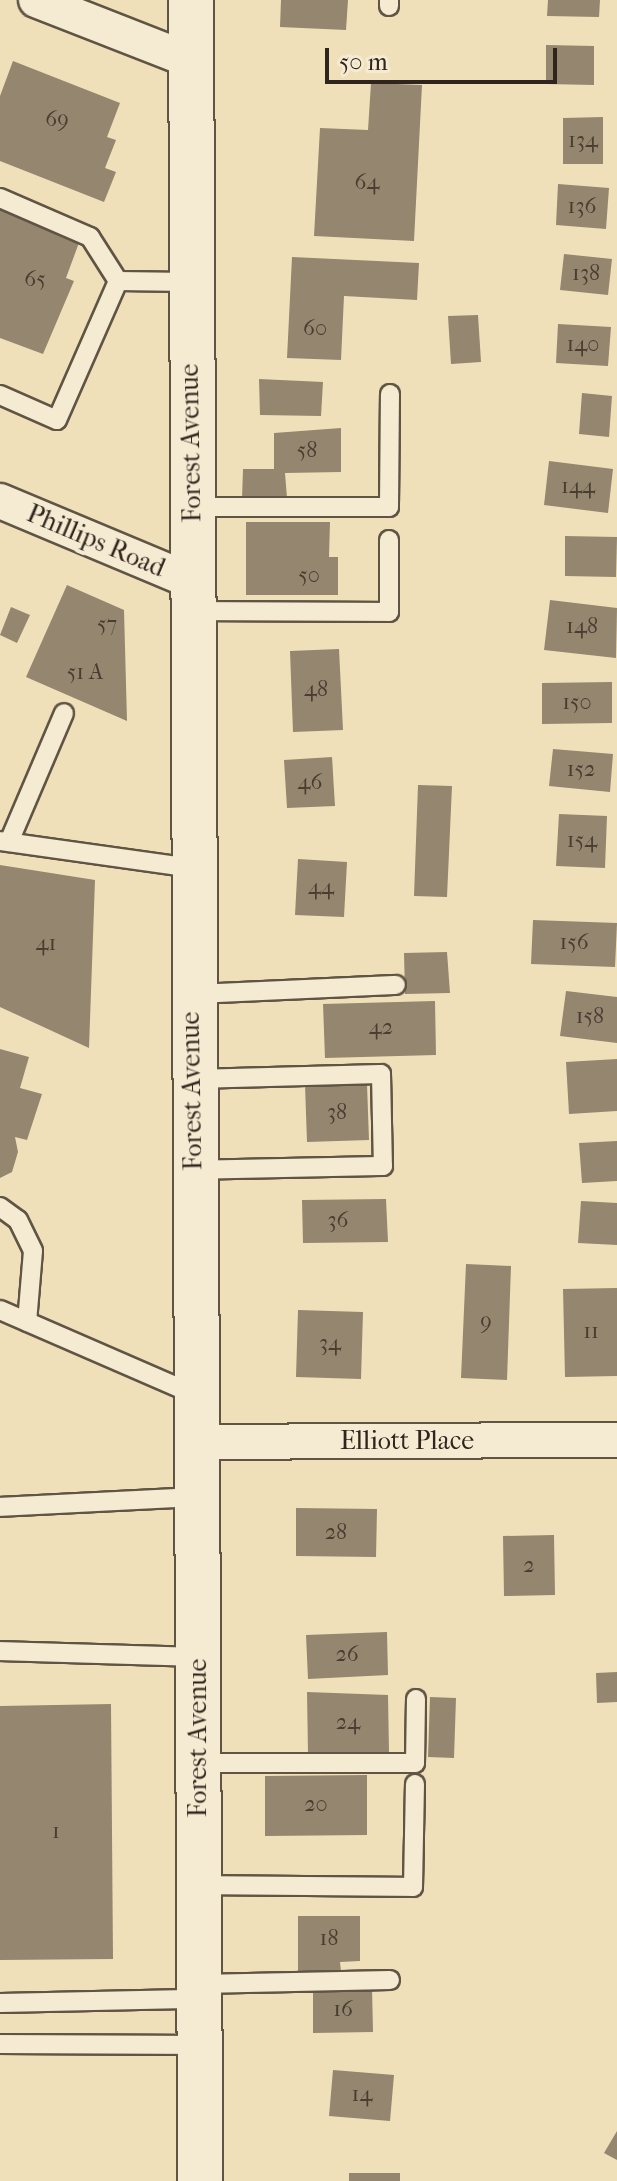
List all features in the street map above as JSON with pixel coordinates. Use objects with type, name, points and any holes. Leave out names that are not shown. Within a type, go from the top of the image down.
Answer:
[{"type":"main road","name":"Forest Avenue","points":[[191,0],[191,995],[200,2181]]},
{"type":"street","points":[[36,0],[189,60]]},
{"type":"street","name":"Phillips Road","points":[[0,501],[191,596]]},
{"type":"street","name":"Elliott Place","points":[[196,1442],[617,1440]]},
{"type":"lane","points":[[0,198],[90,237],[118,281]]},
{"type":"lane","points":[[118,281],[189,282]]},
{"type":"lane","points":[[0,395],[57,420],[118,281]]},
{"type":"lane","points":[[192,507],[389,507],[390,394]]},
{"type":"lane","points":[[191,596],[389,612],[389,540]]},
{"type":"lane","points":[[64,713],[4,842],[191,868]]},
{"type":"lane","points":[[191,995],[396,985]]},
{"type":"lane","points":[[192,1079],[381,1074],[383,1166],[193,1170]]},
{"type":"lane","points":[[0,1207],[18,1220],[33,1251],[27,1322]]},
{"type":"lane","points":[[0,1310],[193,1394]]},
{"type":"lane","points":[[0,1507],[197,1497]]},
{"type":"lane","points":[[0,1651],[198,1657]]},
{"type":"lane","points":[[198,1763],[415,1763],[416,1699]]},
{"type":"lane","points":[[198,1885],[413,1887],[415,1784]]},
{"type":"lane","points":[[0,2003],[390,1980]]},
{"type":"lane","points":[[0,2044],[199,2045]]},
{"type":"building","points":[[281,0],[348,0],[346,30],[280,27]]},
{"type":"building","points":[[548,0],[600,0],[599,17],[547,16]]},
{"type":"building","points":[[546,45],[594,46],[594,85],[546,84]]},
{"type":"building","points":[[13,61],[120,103],[107,137],[116,140],[105,168],[116,172],[104,202],[0,161],[0,96]]},
{"type":"building","points":[[371,83],[422,85],[414,241],[314,236],[320,128],[368,130]]},
{"type":"building","points":[[603,117],[603,164],[563,164],[563,118]]},
{"type":"building","points":[[558,184],[609,188],[606,229],[556,225]]},
{"type":"building","points":[[0,207],[80,240],[66,278],[74,281],[43,354],[0,338]]},
{"type":"building","points":[[564,254],[612,259],[608,295],[560,290]]},
{"type":"building","points":[[292,257],[419,263],[417,300],[344,296],[341,360],[287,358]]},
{"type":"building","points":[[478,315],[481,362],[451,364],[448,316]]},
{"type":"building","points":[[558,324],[611,327],[608,366],[556,363]]},
{"type":"building","points":[[259,379],[323,382],[321,416],[260,415]]},
{"type":"building","points":[[582,393],[612,396],[609,437],[579,434]]},
{"type":"building","points":[[341,428],[341,472],[285,473],[287,498],[242,499],[243,469],[274,469],[274,433]]},
{"type":"building","points":[[549,461],[613,469],[608,513],[544,505]]},
{"type":"building","points":[[246,522],[330,522],[329,557],[338,557],[338,595],[246,595]]},
{"type":"building","points":[[565,536],[617,537],[616,577],[565,576]]},
{"type":"building","points":[[67,585],[124,610],[127,721],[26,677]]},
{"type":"building","points":[[550,600],[617,608],[616,658],[544,650]]},
{"type":"building","points":[[11,607],[30,615],[17,643],[0,635]]},
{"type":"building","points":[[339,649],[343,730],[293,732],[290,651]]},
{"type":"building","points":[[612,682],[612,723],[542,724],[542,683]]},
{"type":"building","points":[[553,749],[613,754],[610,792],[549,786]]},
{"type":"building","points":[[332,757],[335,806],[287,808],[284,760]]},
{"type":"building","points":[[418,785],[452,786],[447,897],[414,896]]},
{"type":"building","points":[[559,814],[607,816],[605,868],[556,866]]},
{"type":"building","points":[[298,859],[347,862],[344,917],[295,915]]},
{"type":"building","points":[[0,865],[95,880],[89,1048],[0,1007]]},
{"type":"building","points":[[533,920],[617,923],[615,967],[531,964]]},
{"type":"building","points":[[447,952],[450,993],[405,994],[404,953]]},
{"type":"building","points":[[566,991],[617,997],[617,1043],[560,1036]]},
{"type":"building","points":[[435,1001],[436,1055],[325,1058],[323,1004]]},
{"type":"building","points":[[0,1049],[29,1057],[20,1088],[42,1094],[27,1140],[15,1137],[18,1152],[12,1172],[0,1178]]},
{"type":"building","points":[[617,1059],[617,1111],[569,1114],[566,1062]]},
{"type":"building","points":[[367,1084],[369,1140],[307,1142],[305,1085]]},
{"type":"building","points":[[617,1141],[617,1181],[582,1183],[579,1143]]},
{"type":"building","points":[[386,1199],[388,1242],[303,1243],[302,1200]]},
{"type":"building","points":[[581,1201],[617,1203],[617,1245],[578,1243]]},
{"type":"building","points":[[466,1264],[511,1266],[507,1380],[461,1378]]},
{"type":"building","points":[[617,1288],[617,1376],[565,1377],[563,1289]]},
{"type":"building","points":[[298,1310],[363,1312],[361,1379],[296,1377]]},
{"type":"building","points":[[296,1508],[377,1509],[376,1557],[296,1556]]},
{"type":"building","points":[[554,1535],[555,1595],[504,1596],[503,1536]]},
{"type":"building","points":[[387,1632],[388,1675],[308,1679],[306,1635]]},
{"type":"building","points":[[617,1672],[617,1702],[597,1703],[596,1673]]},
{"type":"building","points":[[307,1692],[388,1695],[389,1752],[308,1754]]},
{"type":"building","points":[[430,1697],[456,1698],[454,1758],[428,1757]]},
{"type":"building","points":[[111,1704],[113,1959],[0,1960],[0,1706]]},
{"type":"building","points":[[367,1775],[367,1835],[265,1836],[265,1776]]},
{"type":"building","points":[[298,1916],[360,1916],[360,1961],[340,1962],[341,1971],[298,1972]]},
{"type":"building","points":[[372,1987],[373,2032],[313,2033],[313,1988]]},
{"type":"building","points":[[333,2070],[394,2075],[390,2121],[329,2116]]},
{"type":"building","points":[[617,2131],[617,2160],[604,2153]]},
{"type":"building","points":[[349,2173],[400,2173],[400,2181],[349,2181]]}]
